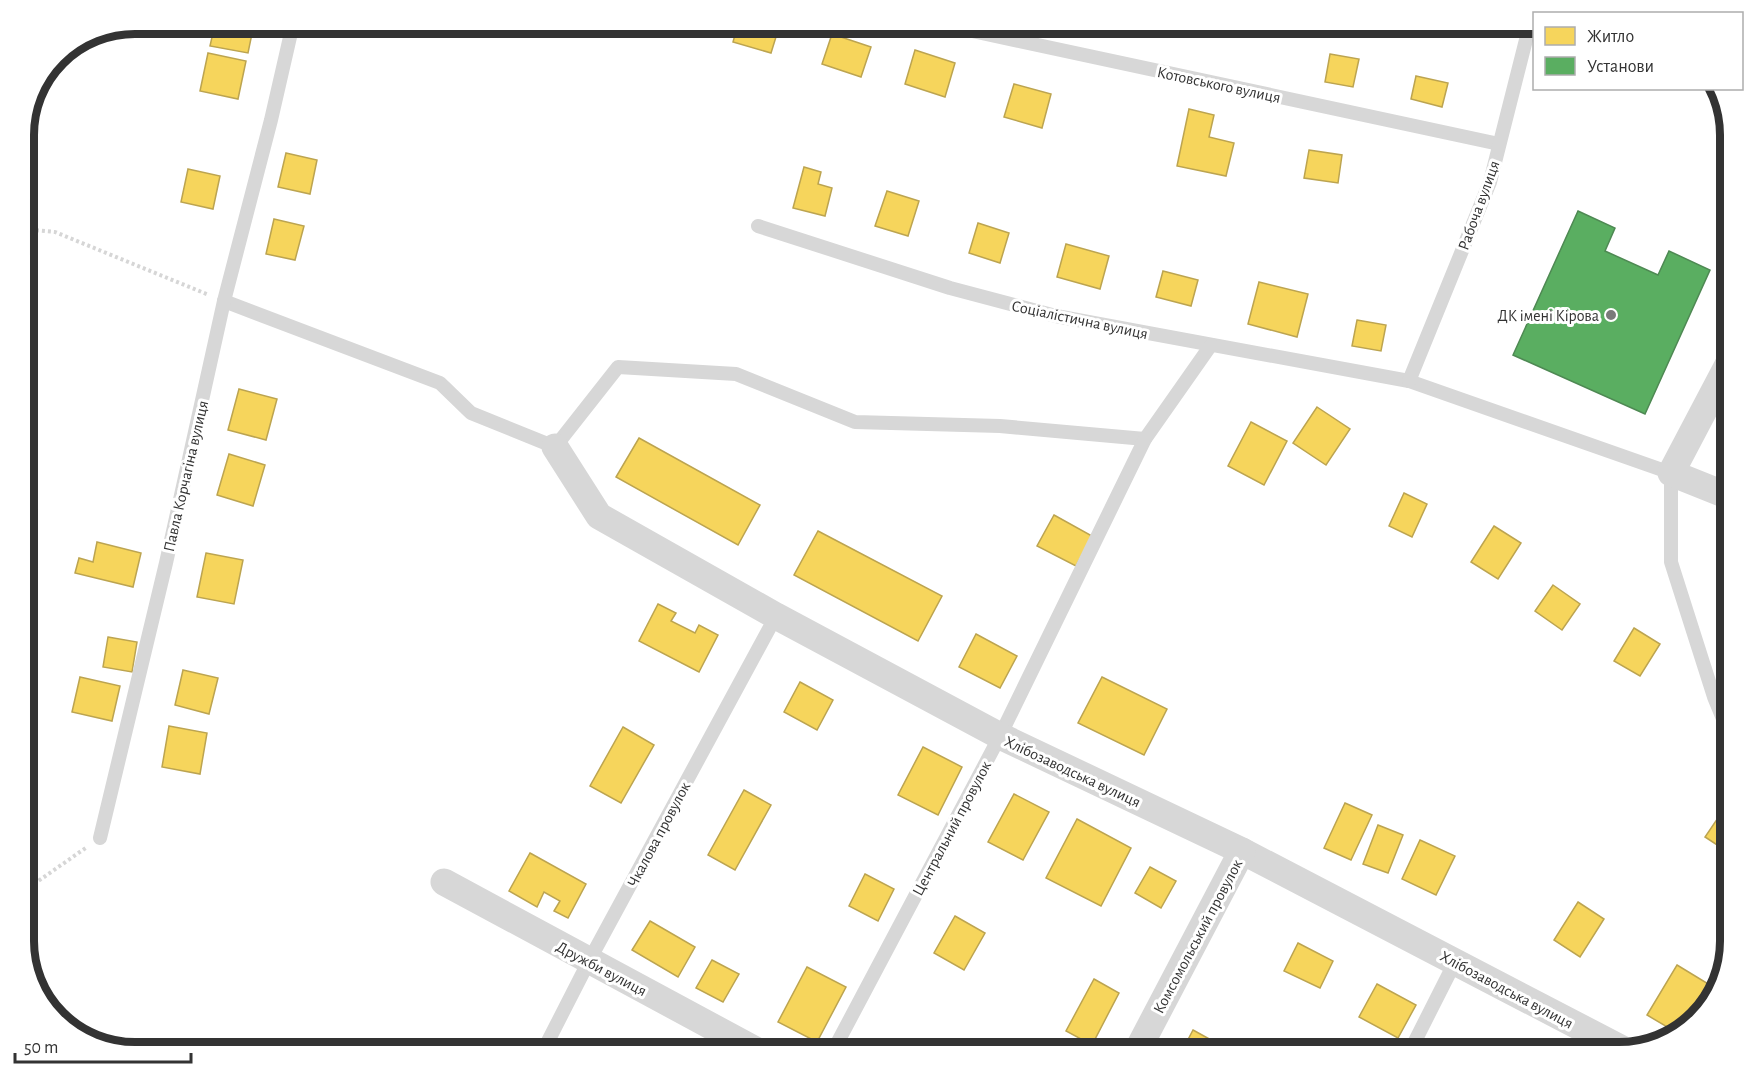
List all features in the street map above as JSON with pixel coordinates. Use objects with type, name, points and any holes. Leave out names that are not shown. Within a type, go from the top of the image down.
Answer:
[{"type":"street","points":[[1720,380],[1671,473],[1720,493]]},
{"type":"street","name":"Хлібозаводська вулиця","points":[[555,447],[599,516],[776,616],[1000,736],[1242,851],[1607,1042]]},
{"type":"street","name":"Комсомольський провулок","points":[[1142,1042],[1242,851]]},
{"type":"street","name":"Дружби вулиця","points":[[444,882],[740,1042]]},
{"type":"lane","name":"Павла Корчагіна вулиця","points":[[100,838],[166,563],[224,301],[272,120],[291,34]]},
{"type":"lane","name":"Котовського вулиця","points":[[987,34],[1499,144]]},
{"type":"lane","name":"Рабоча вулиця","points":[[1408,381],[1490,182],[1527,34]]},
{"type":"lane","name":"Соціалістична вулиця","points":[[758,226],[950,288],[1034,311],[1408,381],[1671,473]]},
{"type":"lane","points":[[224,301],[440,383],[471,413],[555,447],[618,368],[736,375],[855,423],[1000,426],[1145,439]]},
{"type":"lane","name":"Центральний провулок","points":[[838,1042],[1000,736],[1145,439],[1211,345]]},
{"type":"lane","points":[[1671,473],[1671,562],[1720,711]]},
{"type":"lane","name":"Чкалова провулок","points":[[548,1042],[589,961],[776,616]]},
{"type":"lane","points":[[1415,1042],[1455,962]]},
{"type":"path","points":[[35,230],[55,232],[224,301]]},
{"type":"path","points":[[35,883],[100,838]]},
{"type":"building: Житло","points":[[213,34],[252,34],[248,53],[210,46]]},
{"type":"building: Житло","points":[[735,34],[777,34],[771,53],[733,42]]},
{"type":"building: Житло","points":[[832,34],[871,47],[861,77],[822,64]]},
{"type":"building: Житло","points":[[915,50],[955,63],[945,97],[905,84]]},
{"type":"building: Житло","points":[[208,53],[246,61],[238,99],[200,91]]},
{"type":"building: Житло","points":[[1330,54],[1359,59],[1353,87],[1325,82]]},
{"type":"building: Житло","points":[[1416,76],[1448,83],[1442,107],[1411,99]]},
{"type":"building: Житло","points":[[1014,84],[1051,94],[1042,128],[1004,117]]},
{"type":"building: Житло","points":[[1189,109],[1214,115],[1209,137],[1234,143],[1226,176],[1177,166]]},
{"type":"building: Житло","points":[[1309,150],[1342,155],[1338,183],[1304,178]]},
{"type":"building: Житло","points":[[286,153],[317,160],[310,194],[278,187]]},
{"type":"building: Житло","points":[[804,167],[821,172],[818,184],[832,188],[825,216],[793,208]]},
{"type":"building: Житло","points":[[188,169],[220,176],[213,209],[181,202]]},
{"type":"building: Житло","points":[[887,191],[919,201],[908,236],[875,226]]},
{"type":"building: Житло","points":[[274,219],[304,226],[295,260],[266,254]]},
{"type":"building: Житло","points":[[978,223],[1009,233],[1000,263],[969,253]]},
{"type":"building: Житло","points":[[1066,244],[1109,256],[1100,289],[1057,277]]},
{"type":"building: Житло","points":[[1163,271],[1198,280],[1191,306],[1156,297]]},
{"type":"building: Житло","points":[[1259,282],[1308,294],[1297,337],[1248,324]]},
{"type":"building: Житло","points":[[1357,320],[1386,325],[1381,351],[1352,346]]},
{"type":"building: Житло","points":[[239,389],[277,399],[266,440],[228,430]]},
{"type":"building: Житло","points":[[1317,407],[1350,429],[1326,465],[1293,443]]},
{"type":"building: Житло","points":[[1251,422],[1287,441],[1264,485],[1228,466]]},
{"type":"building: Житло","points":[[639,438],[760,505],[738,545],[616,477]]},
{"type":"building: Житло","points":[[229,454],[265,465],[253,506],[217,495]]},
{"type":"building: Житло","points":[[1404,493],[1427,504],[1412,537],[1389,526]]},
{"type":"building: Житло","points":[[1054,515],[1092,536],[1076,566],[1037,546]]},
{"type":"building: Житло","points":[[1494,526],[1521,543],[1498,579],[1471,562]]},
{"type":"building: Житло","points":[[818,531],[942,596],[918,641],[794,575]]},
{"type":"building: Житло","points":[[97,542],[141,553],[133,587],[75,573],[79,558],[93,562]]},
{"type":"building: Житло","points":[[206,553],[243,560],[234,604],[197,597]]},
{"type":"building: Житло","points":[[1553,585],[1580,604],[1562,630],[1535,611]]},
{"type":"building: Житло","points":[[658,604],[676,613],[671,621],[695,633],[699,625],[718,635],[699,672],[639,641]]},
{"type":"building: Житло","points":[[1634,628],[1660,644],[1640,676],[1614,661]]},
{"type":"building: Житло","points":[[976,634],[1017,656],[1000,688],[959,667]]},
{"type":"building: Житло","points":[[108,637],[137,642],[132,672],[103,667]]},
{"type":"building: Житло","points":[[183,670],[218,678],[209,714],[175,705]]},
{"type":"building: Житло","points":[[80,677],[120,686],[112,721],[72,712]]},
{"type":"building: Житло","points":[[1102,677],[1167,709],[1144,755],[1078,723]]},
{"type":"building: Житло","points":[[800,682],[833,700],[817,730],[784,712]]},
{"type":"building: Житло","points":[[169,726],[207,733],[200,774],[162,767]]},
{"type":"building: Житло","points":[[623,727],[654,745],[621,803],[590,786]]},
{"type":"building: Житло","points":[[923,747],[962,767],[938,815],[898,795]]},
{"type":"building: Житло","points":[[744,790],[771,805],[735,870],[708,855]]},
{"type":"building: Житло","points":[[1014,794],[1049,812],[1023,860],[988,842]]},
{"type":"building: Житло","points":[[1345,803],[1372,815],[1351,860],[1324,848]]},
{"type":"building: Житло","points":[[1720,815],[1720,847],[1705,837]]},
{"type":"building: Житло","points":[[1077,819],[1131,848],[1101,906],[1046,878]]},
{"type":"building: Житло","points":[[1378,825],[1403,835],[1388,873],[1363,864]]},
{"type":"building: Житло","points":[[1420,840],[1455,856],[1436,895],[1402,879]]},
{"type":"building: Житло","points":[[530,853],[586,884],[568,918],[554,911],[560,901],[544,892],[537,907],[509,891]]},
{"type":"building: Житло","points":[[1150,867],[1176,881],[1161,908],[1135,893]]},
{"type":"building: Житло","points":[[865,874],[894,889],[878,921],[849,906]]},
{"type":"building: Житло","points":[[1578,902],[1604,919],[1580,957],[1554,940]]},
{"type":"building: Житло","points":[[955,916],[985,933],[964,970],[934,953]]},
{"type":"building: Житло","points":[[650,921],[695,947],[678,977],[632,950]]},
{"type":"building: Житло","points":[[1298,943],[1333,961],[1320,988],[1284,971]]},
{"type":"building: Житло","points":[[712,960],[739,974],[723,1002],[696,988]]},
{"type":"building: Житло","points":[[1677,965],[1710,985],[1691,1013],[1670,1029],[1647,1015]]},
{"type":"building: Житло","points":[[807,967],[846,987],[817,1042],[778,1022]]},
{"type":"building: Житло","points":[[1094,979],[1119,993],[1094,1042],[1086,1042],[1066,1031]]},
{"type":"building: Житло","points":[[1377,984],[1416,1005],[1398,1038],[1359,1017]]},
{"type":"building: Житло","points":[[1193,1030],[1215,1042],[1187,1042]]},
{"type":"building: Установи","name":"ДК імені Кірова","points":[[1578,211],[1615,228],[1605,251],[1658,275],[1669,251],[1710,270],[1645,414],[1513,355]]},
{"type":"place","name":"ДК імені Кірова","points":[[1611,315]]}]
